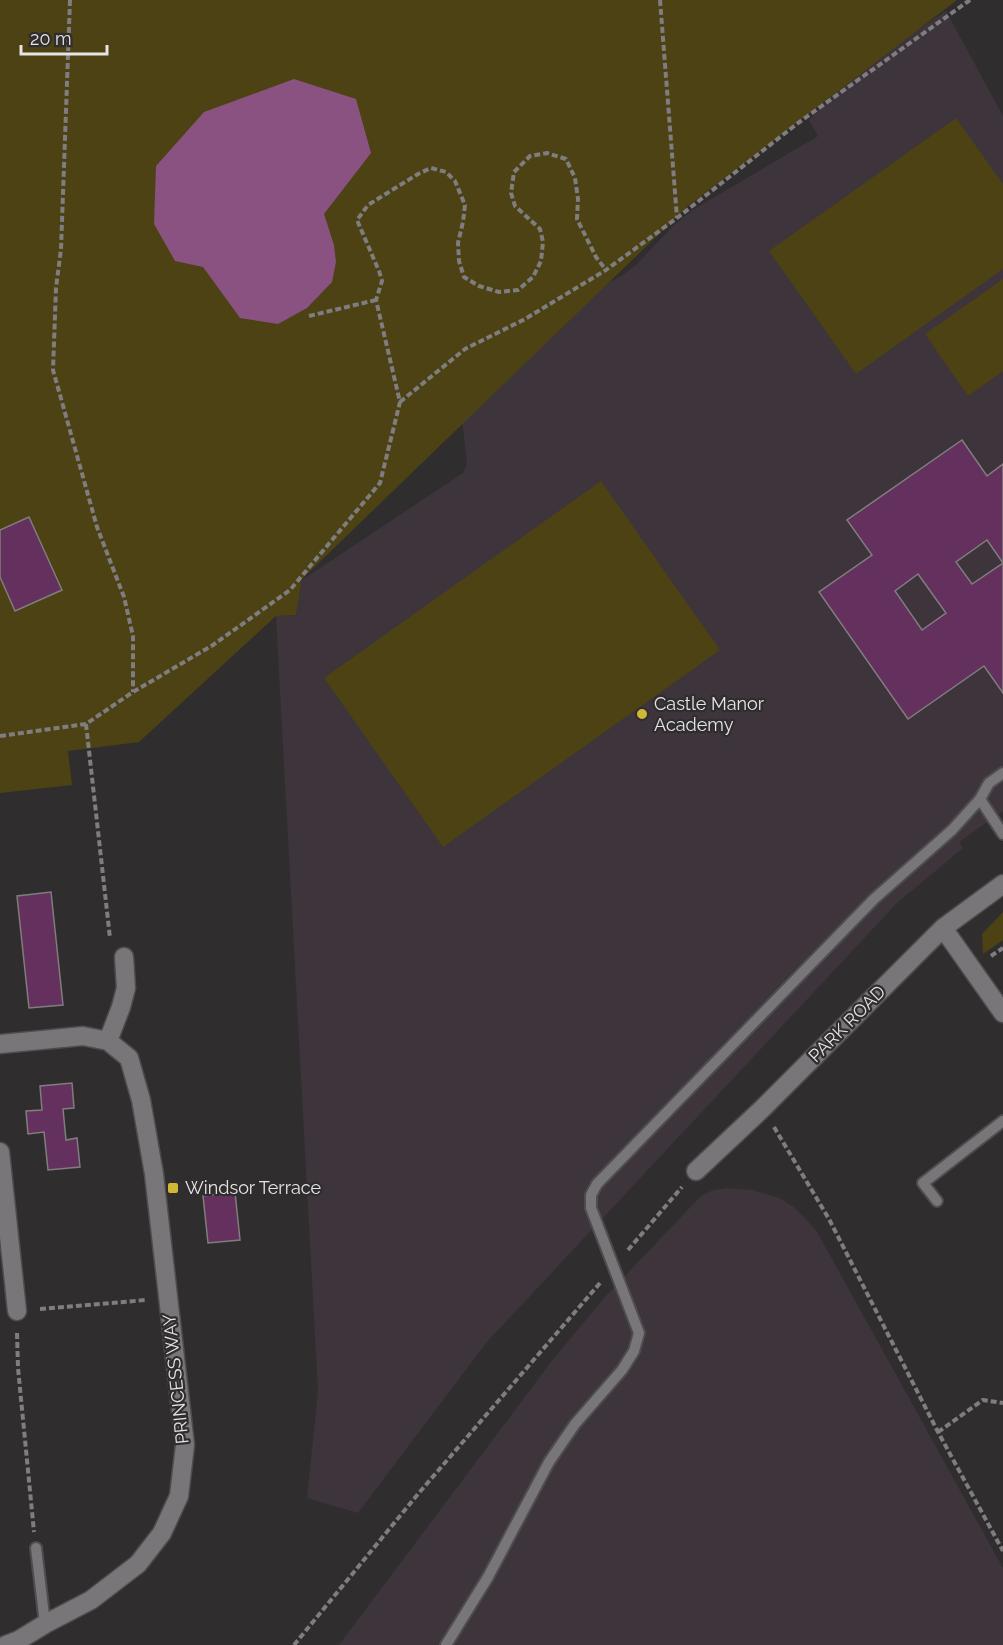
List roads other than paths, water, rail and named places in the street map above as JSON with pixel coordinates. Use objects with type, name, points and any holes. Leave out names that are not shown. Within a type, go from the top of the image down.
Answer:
[{"type":"street","name":"PARK ROAD","points":[[696,1171],[763,1108],[943,927],[1003,884]]},
{"type":"street","points":[[943,927],[1003,1013]]},
{"type":"street","points":[[0,1044],[83,1036],[108,1041],[126,988],[124,957]]},
{"type":"street","name":"PRINCESS WAY","points":[[6,1645],[37,1634],[91,1600],[138,1564],[162,1533],[179,1496],[185,1446],[154,1174],[141,1100],[129,1058],[108,1041]]},
{"type":"street","points":[[0,1152],[17,1311]]},
{"type":"lane","points":[[446,1645],[488,1577],[549,1462],[575,1424],[622,1370],[634,1351],[639,1333],[591,1208],[591,1195],[597,1184],[874,898],[952,830],[980,799],[989,783],[1003,773]]},
{"type":"lane","points":[[980,799],[1003,834]]},
{"type":"lane","points":[[937,1201],[923,1183],[1003,1121]]},
{"type":"lane","points":[[36,1548],[37,1634]]},
{"type":"place","name":"Castle Manor Academy","points":[[642,714]]},
{"type":"place","name":"Windsor Terrace","points":[[173,1188]]}]
